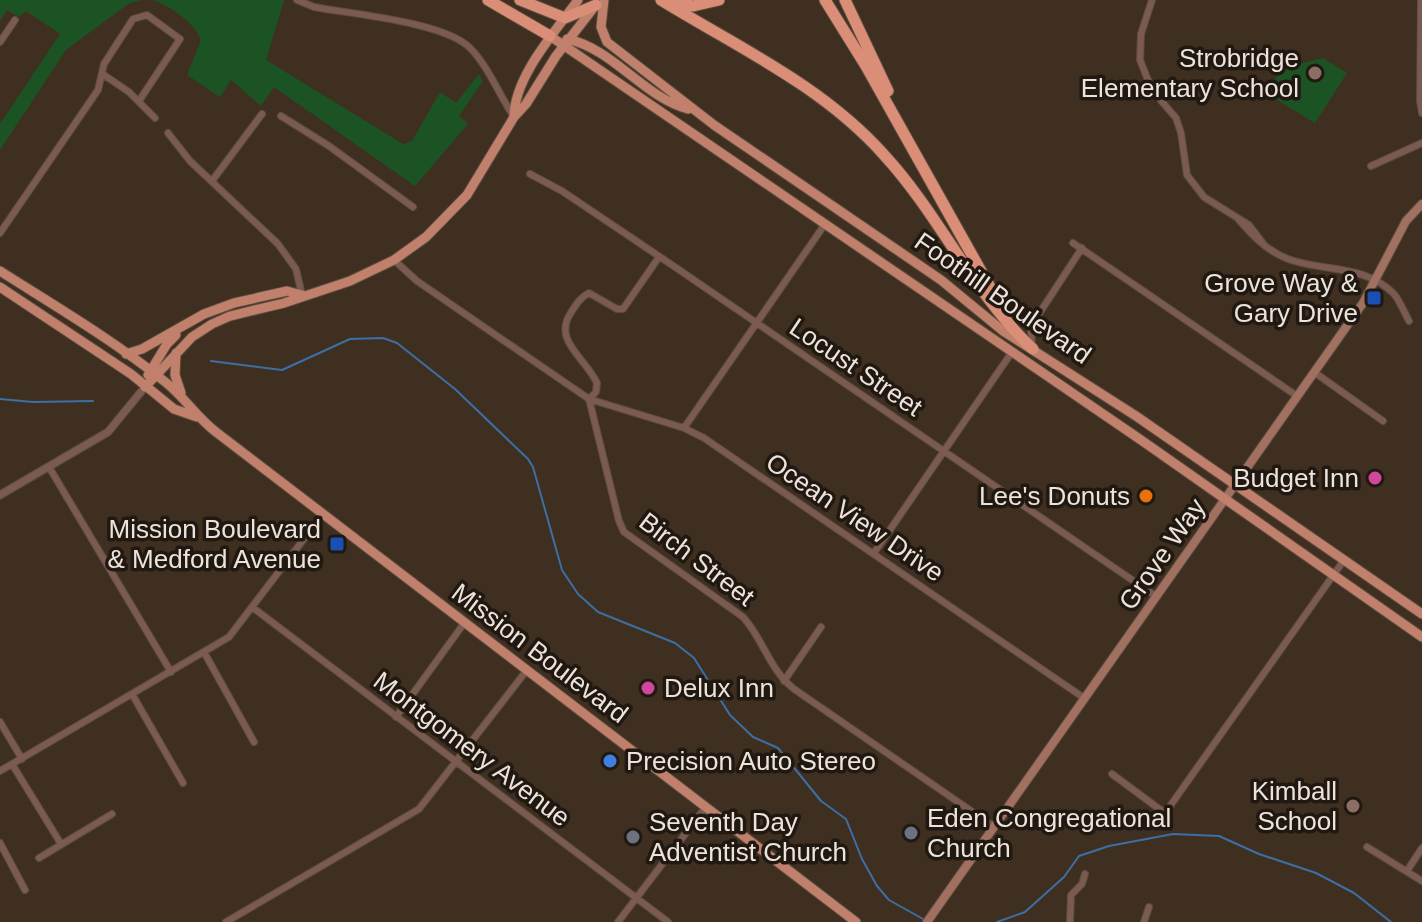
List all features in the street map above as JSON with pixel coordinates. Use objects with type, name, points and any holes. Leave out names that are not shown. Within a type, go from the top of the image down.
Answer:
[{"type":"highway","points":[[488,0],[550,36]]},
{"type":"highway","points":[[520,0],[565,18],[600,2]]},
{"type":"highway","points":[[661,0],[796,79],[856,127],[904,178],[999,314],[1033,349]]},
{"type":"highway","points":[[669,0],[697,6],[719,0]]},
{"type":"highway","points":[[825,0],[866,66],[1002,308],[1033,349]]},
{"type":"highway","points":[[845,0],[947,210]]},
{"type":"main road","points":[[514,117],[518,92],[550,36],[578,0]]},
{"type":"main road","points":[[153,373],[192,337],[212,324],[350,281],[394,260],[426,237],[455,209],[481,173],[514,117],[567,42],[600,2]]},
{"type":"main road","points":[[600,2],[600,25],[607,42],[695,111]]},
{"type":"main road","points":[[550,36],[567,42]]},
{"type":"main road","name":"Foothill Boulevard","points":[[567,42],[591,47],[669,102],[695,111],[934,276],[985,319],[1136,416],[1422,614]]},
{"type":"main road","name":"Foothill Boulevard","points":[[567,42],[1422,637]]},
{"type":"main road","name":"Grove Way","points":[[927,922],[1314,372],[1375,281],[1406,221],[1422,204]]},
{"type":"main road","name":"Mission Boulevard","points":[[0,271],[153,373],[182,396],[197,417],[856,922]]},
{"type":"main road","name":"Mission Boulevard","points":[[0,287],[94,349],[174,409],[197,417]]},
{"type":"main road","points":[[126,354],[142,349],[204,314],[234,303],[287,291],[302,295]]},
{"type":"main road","points":[[145,387],[167,344],[184,327]]},
{"type":"main road","points":[[176,353],[176,381],[182,396]]},
{"type":"street","points":[[297,0],[314,7],[434,29],[455,36],[480,60],[514,117]]},
{"type":"street","points":[[1152,0],[1139,48],[1145,78],[1176,118],[1191,183],[1204,197],[1249,225],[1265,246],[1296,262],[1353,271],[1375,281],[1396,296],[1409,321]]},
{"type":"street","points":[[1421,0],[1419,79],[1422,113]]},
{"type":"street","points":[[0,233],[98,90],[108,57],[133,19],[147,15],[180,39],[139,101]]},
{"type":"street","points":[[0,42],[15,20]]},
{"type":"street","points":[[104,75],[139,101],[155,118]]},
{"type":"street","points":[[212,181],[262,114]]},
{"type":"street","points":[[281,116],[329,146],[413,207]]},
{"type":"street","points":[[168,133],[190,161],[275,241],[291,261],[302,295]]},
{"type":"street","points":[[1371,166],[1422,143]]},
{"type":"street","name":"Locust Street","points":[[530,174],[562,191],[1157,597]]},
{"type":"street","points":[[684,428],[825,224]]},
{"type":"street","points":[[1073,243],[1297,396]]},
{"type":"street","points":[[1033,349],[1033,323],[1082,248]]},
{"type":"street","name":"Birch Street","points":[[659,257],[623,309],[617,309],[589,293],[582,296],[565,320],[563,329],[597,383],[596,392],[589,399],[621,527],[629,537],[743,617],[784,681],[993,826]]},
{"type":"street","points":[[394,260],[417,281],[589,399]]},
{"type":"street","points":[[874,553],[1012,352]]},
{"type":"street","points":[[1314,372],[1383,421]]},
{"type":"street","points":[[0,495],[108,432],[145,387]]},
{"type":"street","name":"Ocean View Drive","points":[[589,399],[684,428],[704,438],[1084,698]]},
{"type":"street","points":[[49,467],[171,672]]},
{"type":"street","points":[[0,771],[229,637],[323,514]]},
{"type":"street","points":[[1112,774],[1162,811],[1168,809],[1344,560]]},
{"type":"street","name":"Montgomery Avenue","points":[[252,607],[668,922]]},
{"type":"street","points":[[396,717],[465,622]]},
{"type":"street","points":[[784,681],[821,627]]},
{"type":"street","points":[[204,652],[254,742]]},
{"type":"street","points":[[226,922],[412,814],[527,670]]},
{"type":"street","points":[[132,694],[183,783]]},
{"type":"street","points":[[0,722],[22,759]]},
{"type":"street","points":[[12,764],[61,844]]},
{"type":"street","points":[[618,922],[705,808]]},
{"type":"street","points":[[39,858],[112,814]]},
{"type":"street","points":[[0,843],[25,890]]},
{"type":"street","points":[[1367,847],[1422,881]]},
{"type":"street","points":[[1407,871],[1422,848]]},
{"type":"street","points":[[1070,922],[1071,895],[1082,884],[1085,874]]},
{"type":"street","points":[[1144,922],[1149,907]]},
{"type":"green space","points":[[0,0],[141,0],[128,4],[66,50],[0,150],[0,124],[60,34],[26,11],[19,17],[7,10],[0,21]]},
{"type":"green space","points":[[152,0],[284,0],[266,60],[403,144],[412,141],[440,92],[456,103],[479,74],[483,81],[459,116],[468,124],[415,186],[274,87],[261,106],[231,80],[220,97],[187,75],[201,40],[181,16]]},
{"type":"green space","points":[[1323,58],[1347,73],[1315,123],[1266,93],[1283,68]]},
{"type":"waterway","points":[[211,361],[282,370],[350,339],[383,338],[397,343],[455,389],[528,459],[533,467],[562,570],[578,594],[598,612],[675,643],[694,658],[730,715],[753,737],[778,748],[821,801],[846,819],[862,859],[889,900],[923,919]]},
{"type":"waterway","points":[[0,399],[93,401]]},
{"type":"waterway","points":[[997,922],[1025,912],[1064,877],[1079,856],[1109,846],[1173,834],[1219,836],[1259,854],[1316,873],[1354,893],[1391,922]]},
{"type":"place","name":"Strobridge Elementary School","points":[[1315,73]]},
{"type":"place","name":"Grove Way & Gary Drive","points":[[1374,298]]},
{"type":"place","name":"Budget Inn","points":[[1375,478]]},
{"type":"place","name":"Lee's Donuts","points":[[1146,496]]},
{"type":"place","name":"Mission Boulevard & Medford Avenue","points":[[337,544]]},
{"type":"place","name":"Delux Inn","points":[[648,688]]},
{"type":"place","name":"Precision Auto Stereo","points":[[610,761]]},
{"type":"place","name":"Kimball School","points":[[1353,806]]},
{"type":"place","name":"Eden Congregational Church","points":[[911,833]]},
{"type":"place","name":"Seventh Day Adventist Church","points":[[633,837]]}]
